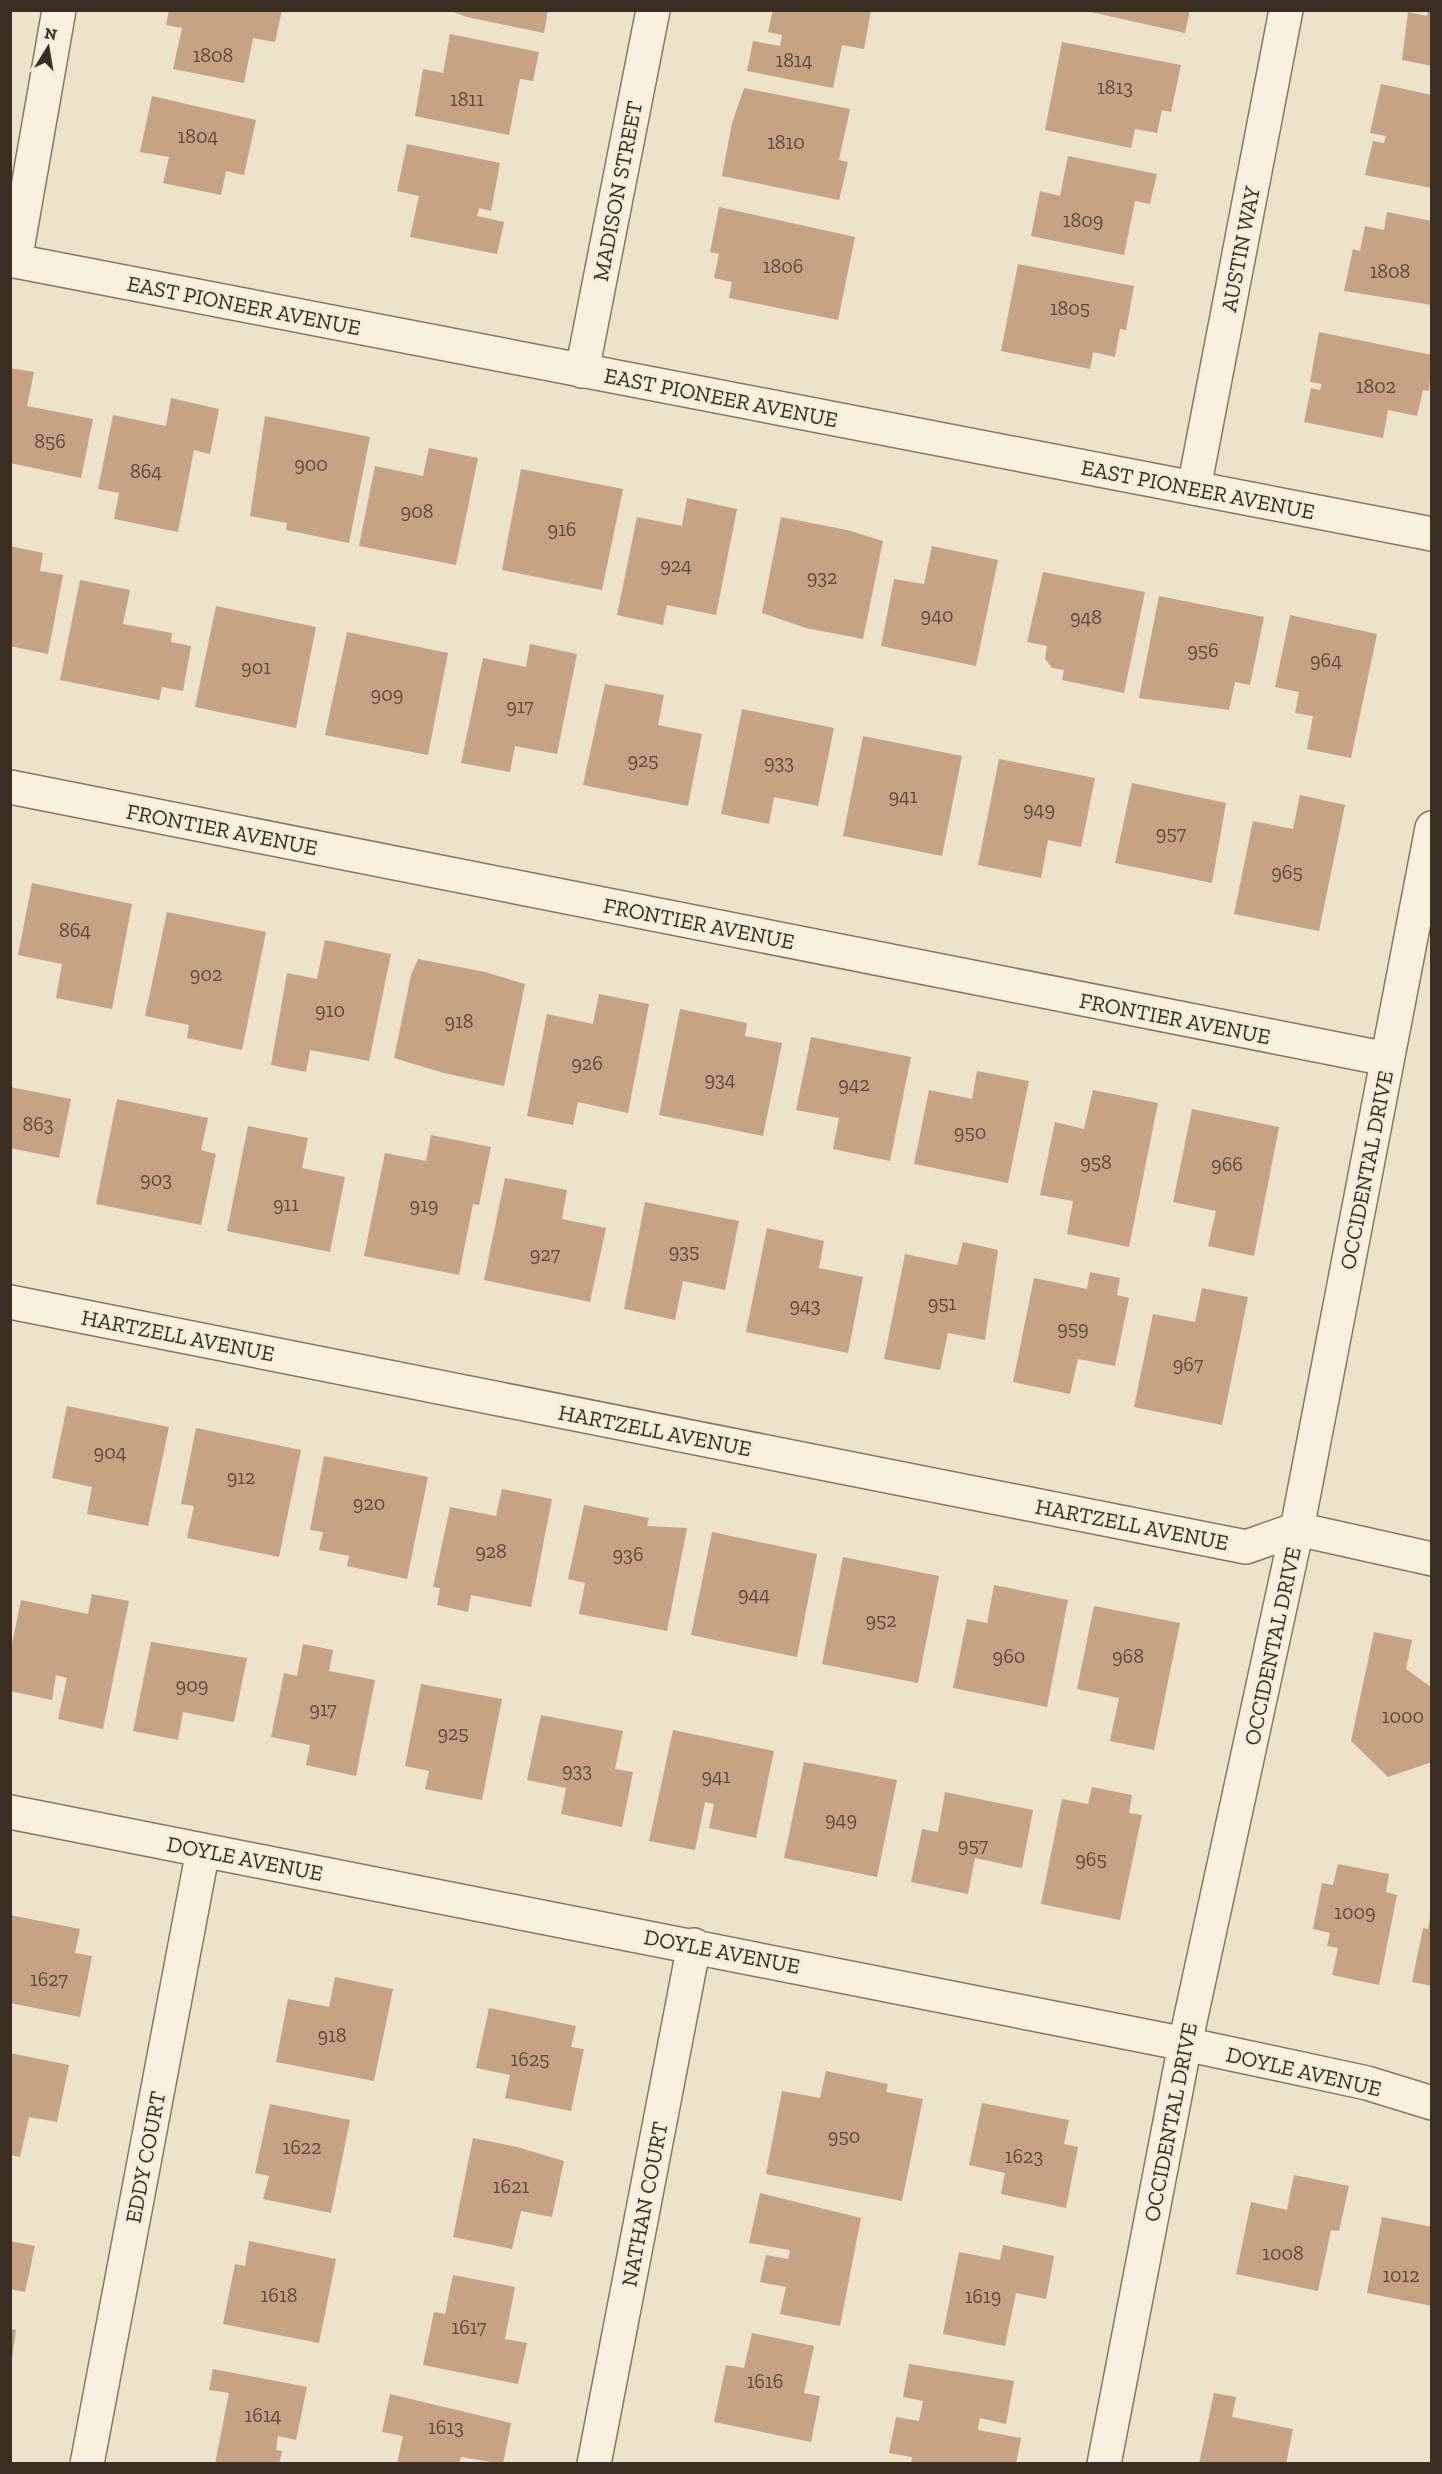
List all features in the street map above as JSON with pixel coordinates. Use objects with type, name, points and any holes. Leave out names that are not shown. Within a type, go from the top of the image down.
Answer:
[{"type":"street","points":[[13,261],[59,10]]},
{"type":"street","name":"MADISON STREET","points":[[582,371],[653,10]]},
{"type":"street","name":"AUSTIN WAY","points":[[1194,488],[1286,10]]},
{"type":"street","name":"EAST PIONEER AVENUE","points":[[13,261],[1431,534]]},
{"type":"street","name":"FRONTIER AVENUE","points":[[10,787],[1387,1059]]},
{"type":"street","name":"OCCIDENTAL DRIVE","points":[[1104,2463],[1185,2044],[1297,1529],[1387,1059],[1427,881],[1431,828]]},
{"type":"street","name":"HARTZELL AVENUE","points":[[10,1302],[1246,1547],[1297,1529]]},
{"type":"street","points":[[1297,1529],[1431,1559]]},
{"type":"street","name":"DOYLE AVENUE","points":[[10,1812],[694,1945],[1185,2044],[1367,2083],[1431,2103]]},
{"type":"street","name":"EDDY COURT","points":[[87,2463],[203,1851]]},
{"type":"street","name":"NATHAN COURT","points":[[594,2463],[694,1945]]},
{"type":"building","points":[[169,10],[282,10],[275,42],[253,38],[244,83],[173,69],[182,28],[166,25]]},
{"type":"building","points":[[448,10],[548,10],[544,33],[467,17]]},
{"type":"building","points":[[773,10],[871,10],[864,49],[842,45],[833,88],[747,71],[753,41],[780,46],[782,35],[768,32]]},
{"type":"building","points":[[1082,10],[1190,10],[1185,33]]},
{"type":"building","points":[[1428,10],[1432,10],[1432,66],[1402,60],[1408,12],[1427,16]]},
{"type":"building","points":[[450,34],[539,52],[533,81],[520,79],[509,135],[415,116],[423,69],[443,73]]},
{"type":"building","points":[[1062,42],[1181,65],[1171,112],[1162,110],[1157,133],[1135,129],[1131,148],[1045,130]]},
{"type":"building","points":[[1381,84],[1432,95],[1432,188],[1365,175],[1373,141],[1384,143],[1386,136],[1370,133]]},
{"type":"building","points":[[744,88],[850,109],[839,160],[848,162],[839,200],[722,176],[732,123]]},
{"type":"building","points":[[152,96],[256,120],[244,175],[226,171],[221,195],[163,183],[169,157],[140,152]]},
{"type":"building","points":[[407,144],[500,163],[491,211],[479,208],[477,216],[504,222],[497,254],[410,237],[419,196],[397,191]]},
{"type":"building","points":[[1068,156],[1157,174],[1150,204],[1135,201],[1124,255],[1031,236],[1040,191],[1060,196]]},
{"type":"building","points":[[719,207],[855,237],[838,320],[729,298],[732,282],[714,278],[719,254],[710,252]]},
{"type":"building","points":[[1387,212],[1432,221],[1432,305],[1344,291],[1353,249],[1360,251],[1365,226],[1384,230]]},
{"type":"building","points":[[1018,264],[1134,286],[1126,330],[1120,329],[1115,357],[1093,352],[1090,369],[1001,351]]},
{"type":"building","points":[[1319,332],[1432,355],[1429,391],[1423,390],[1417,416],[1388,410],[1383,438],[1304,422],[1311,388],[1320,390],[1322,384],[1310,382]]},
{"type":"building","points":[[10,368],[34,372],[27,406],[93,419],[81,478],[10,463]]},
{"type":"building","points":[[171,398],[219,409],[210,454],[194,450],[178,532],[114,519],[119,493],[98,489],[113,415],[166,426]]},
{"type":"building","points":[[265,416],[370,437],[349,543],[286,530],[287,523],[250,516]]},
{"type":"building","points":[[429,448],[478,458],[456,565],[359,546],[375,466],[423,476]]},
{"type":"building","points":[[521,469],[623,489],[602,590],[502,570]]},
{"type":"building","points":[[687,498],[737,509],[716,615],[667,605],[663,625],[617,615],[637,517],[682,526]]},
{"type":"building","points":[[781,517],[847,530],[883,541],[863,639],[806,628],[762,613]]},
{"type":"building","points":[[10,546],[43,553],[40,571],[63,575],[48,654],[10,646]]},
{"type":"building","points":[[932,546],[998,560],[976,666],[881,646],[894,579],[924,584]]},
{"type":"building","points":[[1043,572],[1145,592],[1124,693],[1062,680],[1064,670],[1052,668],[1045,659],[1047,646],[1027,642]]},
{"type":"building","points":[[80,580],[130,590],[123,624],[172,633],[171,642],[191,646],[183,691],[162,687],[159,700],[60,680]]},
{"type":"building","points":[[1159,596],[1264,617],[1250,685],[1235,682],[1229,710],[1139,698]]},
{"type":"building","points":[[216,606],[316,627],[296,728],[195,707]]},
{"type":"building","points":[[1290,615],[1377,634],[1351,758],[1307,749],[1313,716],[1295,713],[1299,692],[1275,687]]},
{"type":"building","points":[[347,632],[448,653],[428,755],[325,735]]},
{"type":"building","points":[[530,644],[577,654],[557,754],[515,746],[510,772],[461,763],[483,658],[526,667]]},
{"type":"building","points":[[605,684],[664,695],[658,725],[702,734],[688,806],[583,785]]},
{"type":"building","points":[[742,709],[834,728],[818,806],[774,797],[769,824],[721,814]]},
{"type":"building","points":[[863,736],[962,756],[942,856],[843,836]]},
{"type":"building","points":[[999,759],[1095,778],[1081,847],[1048,840],[1041,878],[978,865]]},
{"type":"building","points":[[1132,783],[1226,803],[1212,883],[1115,863]]},
{"type":"building","points":[[1300,795],[1345,805],[1319,931],[1234,914],[1253,821],[1293,829]]},
{"type":"building","points":[[32,883],[132,904],[112,1009],[56,998],[62,964],[18,955]]},
{"type":"building","points":[[167,912],[266,932],[242,1050],[187,1038],[189,1025],[145,1016]]},
{"type":"building","points":[[325,940],[391,954],[369,1061],[310,1050],[306,1072],[271,1065],[287,973],[317,979]]},
{"type":"building","points":[[418,959],[485,972],[525,984],[504,1086],[444,1073],[394,1058],[411,975]]},
{"type":"building","points":[[599,994],[649,1004],[628,1113],[578,1102],[573,1125],[527,1116],[547,1014],[593,1024]]},
{"type":"building","points":[[680,1009],[747,1023],[745,1036],[782,1043],[763,1136],[659,1115]]},
{"type":"building","points":[[811,1037],[911,1057],[890,1161],[833,1149],[839,1118],[796,1110]]},
{"type":"building","points":[[977,1071],[1029,1081],[1008,1183],[914,1164],[929,1090],[972,1099]]},
{"type":"building","points":[[10,1087],[71,1099],[59,1158],[10,1148]]},
{"type":"building","points":[[1093,1090],[1158,1103],[1129,1247],[1067,1234],[1073,1201],[1040,1195],[1055,1122],[1084,1129]]},
{"type":"building","points":[[117,1099],[208,1118],[201,1150],[216,1154],[201,1225],[96,1204]]},
{"type":"building","points":[[1192,1109],[1279,1127],[1254,1256],[1208,1246],[1216,1211],[1173,1202]]},
{"type":"building","points":[[248,1126],[308,1138],[302,1168],[345,1177],[330,1252],[227,1231]]},
{"type":"building","points":[[431,1135],[491,1147],[479,1205],[473,1204],[459,1275],[364,1256],[385,1153],[426,1161]]},
{"type":"building","points":[[505,1178],[567,1190],[562,1219],[606,1228],[590,1302],[484,1280]]},
{"type":"building","points":[[645,1202],[739,1221],[725,1290],[683,1281],[675,1320],[624,1309]]},
{"type":"building","points":[[767,1228],[824,1241],[819,1268],[863,1277],[848,1353],[746,1332]]},
{"type":"building","points":[[963,1242],[998,1250],[985,1340],[948,1333],[940,1370],[884,1359],[905,1254],[957,1265]]},
{"type":"building","points":[[1090,1272],[1120,1278],[1117,1295],[1129,1298],[1115,1366],[1078,1359],[1070,1394],[1013,1382],[1034,1278],[1087,1289]]},
{"type":"building","points":[[1202,1288],[1248,1297],[1222,1425],[1134,1407],[1153,1314],[1195,1322]]},
{"type":"building","points":[[67,1406],[169,1427],[148,1526],[87,1514],[92,1487],[52,1478]]},
{"type":"building","points":[[196,1428],[301,1450],[279,1557],[187,1538],[194,1506],[181,1504]]},
{"type":"building","points":[[324,1456],[428,1477],[407,1579],[347,1566],[349,1556],[319,1550],[323,1532],[310,1530]]},
{"type":"building","points":[[502,1489],[552,1499],[531,1607],[471,1595],[468,1612],[437,1605],[440,1588],[433,1587],[450,1507],[496,1516]]},
{"type":"building","points":[[584,1505],[649,1518],[647,1526],[687,1528],[667,1631],[579,1614],[585,1583],[568,1579]]},
{"type":"building","points":[[712,1532],[817,1554],[797,1657],[691,1635]]},
{"type":"building","points":[[843,1557],[939,1576],[918,1683],[822,1664]]},
{"type":"building","points":[[994,1585],[1068,1600],[1047,1707],[953,1688],[967,1619],[987,1623]]},
{"type":"building","points":[[92,1594],[129,1601],[103,1729],[58,1719],[67,1678],[56,1675],[52,1700],[10,1691],[10,1654],[21,1600],[88,1614]]},
{"type":"building","points":[[1094,1606],[1180,1623],[1154,1750],[1110,1741],[1119,1698],[1077,1689]]},
{"type":"building","points":[[1374,1632],[1412,1640],[1406,1669],[1432,1688],[1432,1762],[1388,1777],[1351,1741]]},
{"type":"building","points":[[151,1642],[247,1658],[234,1722],[183,1712],[178,1740],[133,1731]]},
{"type":"building","points":[[303,1644],[333,1650],[329,1671],[375,1680],[356,1776],[306,1765],[310,1745],[271,1737],[284,1673],[297,1676]]},
{"type":"building","points":[[421,1684],[502,1699],[482,1800],[425,1789],[429,1771],[405,1766]]},
{"type":"building","points":[[541,1715],[623,1731],[615,1769],[633,1772],[622,1827],[561,1814],[566,1788],[527,1780]]},
{"type":"building","points":[[673,1730],[774,1751],[756,1838],[709,1828],[714,1804],[705,1802],[695,1850],[649,1841]]},
{"type":"building","points":[[804,1762],[897,1780],[877,1877],[784,1858]]},
{"type":"building","points":[[1092,1787],[1132,1795],[1129,1813],[1142,1815],[1120,1920],[1041,1904],[1062,1799],[1088,1804]]},
{"type":"building","points":[[945,1792],[1033,1810],[1022,1868],[975,1858],[968,1894],[911,1882],[922,1829],[938,1832]]},
{"type":"building","points":[[1338,1864],[1389,1874],[1386,1892],[1397,1895],[1379,1985],[1332,1975],[1338,1948],[1327,1946],[1330,1933],[1313,1929],[1322,1883],[1333,1885]]},
{"type":"building","points":[[10,1915],[80,1929],[75,1953],[92,1956],[80,2017],[10,2003]]},
{"type":"building","points":[[1430,1917],[1432,1917],[1432,1986],[1412,1982],[1423,1928],[1428,1929]]},
{"type":"building","points":[[335,1977],[393,1989],[374,2081],[276,2062],[288,1999],[329,2007]]},
{"type":"building","points":[[489,2008],[576,2026],[571,2047],[584,2049],[571,2111],[505,2098],[510,2075],[476,2068]]},
{"type":"building","points":[[10,2053],[69,2065],[57,2122],[29,2117],[20,2157],[10,2155]]},
{"type":"building","points":[[826,2071],[888,2084],[886,2092],[923,2099],[902,2201],[766,2174],[782,2091],[820,2098]]},
{"type":"building","points":[[982,2103],[1069,2120],[1064,2144],[1078,2147],[1066,2208],[1001,2194],[1005,2173],[969,2165]]},
{"type":"building","points":[[270,2104],[350,2120],[331,2213],[263,2199],[269,2176],[255,2173]]},
{"type":"building","points":[[473,2138],[517,2147],[564,2161],[552,2217],[521,2211],[512,2249],[453,2237]]},
{"type":"building","points":[[1294,2175],[1349,2186],[1339,2231],[1331,2230],[1318,2291],[1236,2274],[1251,2202],[1287,2210]]},
{"type":"building","points":[[760,2193],[861,2218],[840,2326],[780,2314],[786,2287],[760,2282],[766,2255],[788,2259],[790,2250],[749,2243]]},
{"type":"building","points":[[1382,2217],[1432,2227],[1432,2306],[1367,2293]]},
{"type":"building","points":[[10,2241],[35,2246],[25,2292],[10,2289]]},
{"type":"building","points":[[249,2241],[336,2259],[319,2343],[223,2324],[235,2264],[245,2266]]},
{"type":"building","points":[[1003,2245],[1054,2256],[1046,2299],[1016,2293],[1005,2346],[943,2334],[959,2252],[1000,2260]]},
{"type":"building","points":[[453,2275],[515,2287],[505,2339],[527,2343],[518,2384],[423,2365],[434,2312],[445,2314]]},
{"type":"building","points":[[10,2329],[16,2330],[12,2358],[10,2358]]},
{"type":"building","points":[[752,2333],[814,2346],[804,2393],[820,2396],[811,2442],[714,2422],[726,2365],[744,2368]]},
{"type":"building","points":[[909,2364],[1014,2381],[1006,2424],[980,2418],[978,2430],[1021,2438],[1016,2464],[911,2464],[912,2457],[889,2453],[896,2417],[919,2421],[923,2401],[903,2397]]},
{"type":"building","points":[[213,2369],[307,2387],[296,2440],[278,2436],[276,2450],[282,2451],[279,2464],[215,2464],[229,2393],[209,2390]]},
{"type":"building","points":[[1214,2393],[1236,2397],[1232,2417],[1293,2429],[1286,2464],[1199,2464]]},
{"type":"building","points":[[390,2394],[511,2423],[503,2464],[461,2457],[459,2464],[397,2464],[403,2436],[382,2432]]}]
